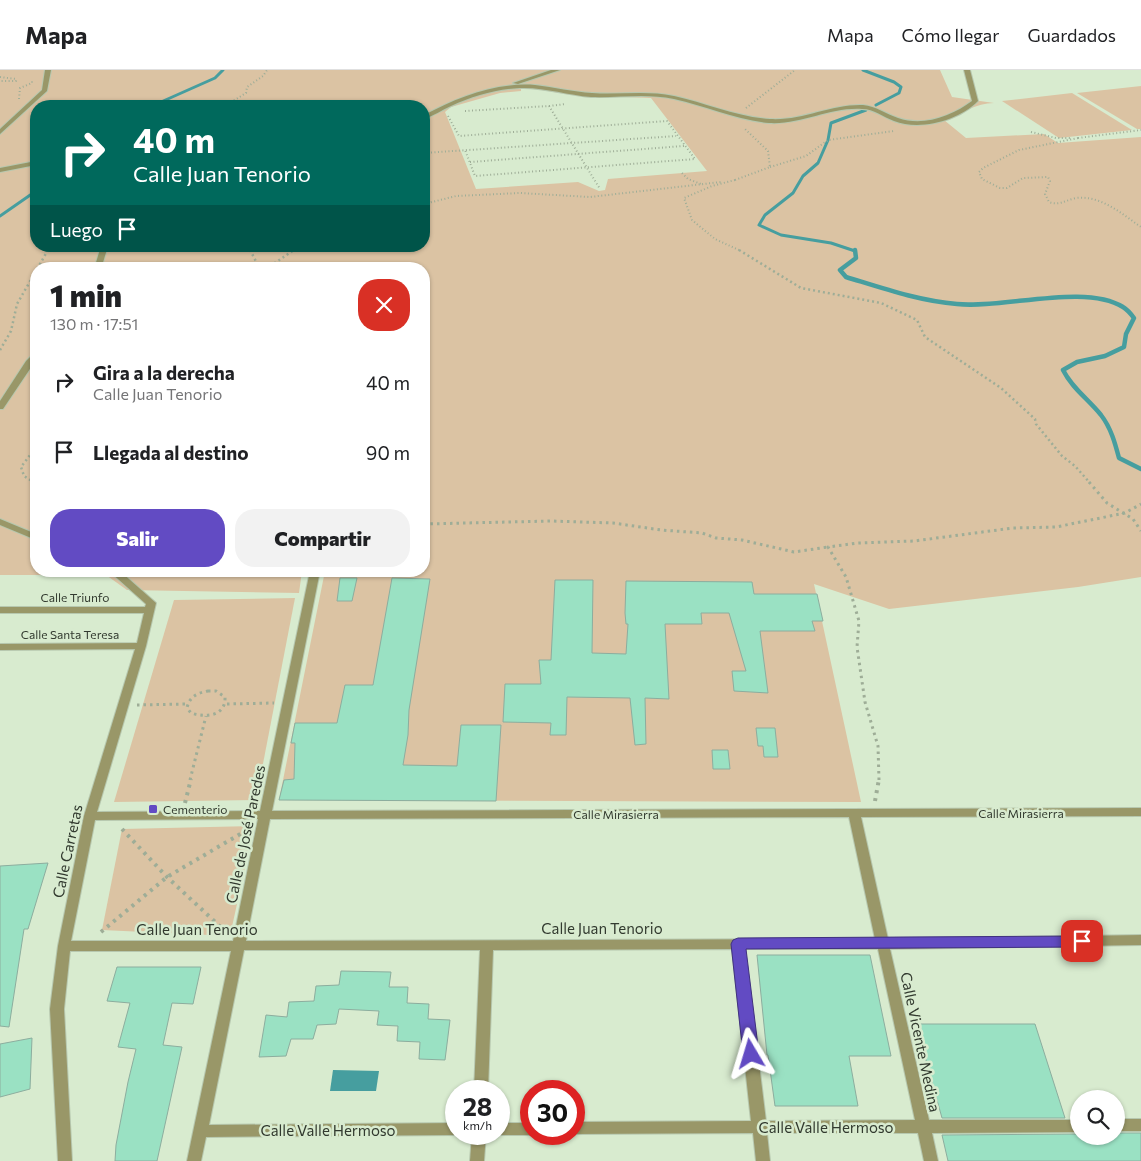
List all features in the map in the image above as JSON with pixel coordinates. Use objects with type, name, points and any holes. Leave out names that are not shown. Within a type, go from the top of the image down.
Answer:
[{"type":"street","points":[[34,100],[45,90],[48,70]]},
{"type":"street","points":[[430,113],[473,96],[506,88],[556,70]]},
{"type":"street","points":[[506,88],[535,86],[593,95],[658,94],[729,116],[783,122],[860,107],[877,109],[897,120],[918,123],[932,121],[965,110],[975,101],[967,70]]},
{"type":"street","points":[[0,132],[30,104]]},
{"type":"street","points":[[433,111],[445,112]]},
{"type":"street","points":[[0,170],[30,164]]},
{"type":"street","points":[[0,407],[30,364]]},
{"type":"street","points":[[0,522],[30,534]]},
{"type":"street","points":[[121,577],[151,603],[149,610]]},
{"type":"street","name":"Calle de José Paredes","points":[[194,1161],[315,577]]},
{"type":"street","name":"Calle Triunfo","points":[[0,610],[149,610]]},
{"type":"street","name":"Calle Carretas","points":[[65,1161],[57,1009],[64,946],[90,816],[141,646],[149,610]]},
{"type":"street","name":"Calle Santa Teresa","points":[[0,647],[141,646]]},
{"type":"street","name":"Calle Mirasierra","points":[[90,816],[1141,812]]},
{"type":"street","name":"Calle Vicente Medina","points":[[854,814],[931,1161]]},
{"type":"street","name":"Calle Juan Tenorio","points":[[64,946],[883,944],[1141,940]]},
{"type":"street","points":[[481,1080],[487,944]]},
{"type":"street","points":[[738,944],[763,1161]]},
{"type":"street","points":[[1125,1125],[1141,1125]]},
{"type":"street","name":"Calle Valle Hermoso","points":[[585,1128],[1070,1126]]},
{"type":"street","name":"Calle Valle Hermoso","points":[[200,1131],[445,1129]]},
{"type":"street","points":[[477,1161],[478,1145]]},
{"type":"path","points":[[235,100],[246,93],[247,86],[263,76],[267,70]]},
{"type":"path","points":[[738,117],[749,104],[795,70]]},
{"type":"path","points":[[13,104],[19,98],[20,88],[32,83],[33,76]]},
{"type":"path","points":[[0,77],[16,78],[16,82],[0,81]]},
{"type":"path","points":[[460,112],[549,106],[600,189]]},
{"type":"path","points":[[445,112],[450,112],[447,114],[458,136],[666,121],[695,159],[475,176],[465,150]]},
{"type":"path","points":[[729,116],[768,151],[770,167]]},
{"type":"path","points":[[918,123],[888,132],[828,140],[806,156],[712,186],[684,198],[692,220],[715,239],[731,245],[804,289],[881,304],[917,320],[925,337],[1001,388],[1035,419],[1036,424],[1062,456],[1075,466],[1111,507],[1133,518],[1141,531]]},
{"type":"path","points":[[1031,132],[1051,135],[1057,139],[1141,130]]},
{"type":"path","points":[[430,153],[676,136]]},
{"type":"path","points":[[1078,138],[1060,144],[1014,152],[983,168],[979,172],[982,180],[1000,188],[1007,188],[1023,178],[1048,177],[1050,181],[1044,189],[1045,197],[1050,203],[1056,204],[1068,199],[1078,198],[1096,199],[1104,202],[1141,226]]},
{"type":"path","points":[[470,162],[684,146]]},
{"type":"path","points":[[682,173],[688,179],[701,184]]},
{"type":"path","points":[[430,202],[456,196],[520,192],[590,197],[735,180]]},
{"type":"path","points":[[276,262],[291,252]]},
{"type":"path","points":[[0,350],[11,331],[17,304],[30,280]]},
{"type":"path","points":[[30,455],[21,467],[24,476],[30,480]]},
{"type":"path","points":[[430,524],[550,521],[613,523],[661,530],[702,533],[716,538],[742,540],[794,552],[858,543],[914,541],[1012,528],[1056,526],[1125,513],[1141,504]]},
{"type":"path","points":[[828,547],[846,577],[858,621],[858,646],[865,702],[878,746],[879,780],[873,814]]},
{"type":"path","points":[[124,705],[187,704],[196,695],[208,691],[220,693],[225,697],[227,704]]},
{"type":"path","points":[[187,704],[191,713],[206,716],[218,713],[227,704],[289,703]]},
{"type":"path","points":[[182,816],[206,716]]},
{"type":"path","points":[[90,816],[122,829],[167,877],[239,945]]},
{"type":"path","points":[[97,945],[102,930],[167,877],[254,826],[266,816]]},
{"type":"shaded area","points":[[0,70],[940,70],[952,97],[994,103],[975,107],[944,120],[966,138],[1044,134],[1058,143],[1141,137],[1141,577],[1078,587],[889,609],[814,584],[861,802],[279,800],[324,577],[430,577],[430,262],[30,262],[30,575],[0,575]],"holes":[[[530,88],[572,95],[651,98],[707,171],[608,179],[605,190],[599,191],[578,182],[476,189],[445,112],[451,107],[500,93],[521,91],[521,89]]]},
{"type":"shaded area","points":[[1141,86],[1141,129],[1137,129],[1077,93]]},
{"type":"shaded area","points":[[1072,93],[1132,130],[1059,138],[1002,101]]},
{"type":"shaded area","points":[[109,577],[301,577],[299,593],[127,590]]},
{"type":"shaded area","points":[[295,598],[256,800],[114,802],[174,600]]},
{"type":"shaded area","points":[[254,826],[230,936],[102,930],[122,829]]},
{"type":"water","points":[[333,1070],[379,1071],[376,1091],[330,1091]]},
{"type":"building","points":[[340,578],[357,578],[352,601],[337,601]]},
{"type":"building","points":[[392,578],[430,579],[409,710],[408,735],[403,765],[457,766],[461,725],[501,725],[496,801],[279,800],[284,780],[294,779],[295,743],[291,743],[295,723],[337,723],[345,685],[373,685]]},
{"type":"building","points":[[555,580],[593,580],[592,653],[626,654],[628,624],[626,624],[625,613],[626,581],[752,582],[754,594],[817,594],[823,621],[812,621],[815,631],[760,631],[768,693],[734,691],[732,671],[746,671],[729,613],[701,613],[702,624],[665,624],[669,699],[645,698],[646,744],[635,745],[630,698],[567,697],[566,735],[550,735],[551,723],[503,722],[505,684],[541,684],[539,660],[551,660]]},
{"type":"building","points":[[756,728],[775,728],[778,757],[764,757],[763,746],[758,746]]},
{"type":"building","points":[[712,750],[728,750],[730,769],[713,769]]},
{"type":"building","points":[[48,863],[28,929],[24,929],[9,1027],[0,1026],[0,866]]},
{"type":"building","points":[[757,955],[870,955],[891,1056],[849,1056],[858,1106],[775,1106],[767,1055]]},
{"type":"building","points":[[117,967],[201,967],[193,1004],[172,1003],[163,1045],[182,1047],[157,1161],[115,1161],[116,1145],[136,1049],[118,1047],[130,1003],[107,1001]]},
{"type":"building","points":[[341,971],[391,972],[389,987],[408,987],[407,1003],[429,1004],[428,1019],[450,1020],[445,1060],[419,1059],[420,1042],[397,1041],[398,1026],[377,1025],[379,1011],[339,1009],[336,1024],[317,1025],[313,1039],[291,1039],[286,1056],[259,1057],[266,1015],[287,1017],[289,1002],[314,1001],[316,986],[339,985]]},
{"type":"building","points":[[916,1024],[1035,1024],[1065,1118],[942,1118]]},
{"type":"building","points":[[32,1038],[30,1089],[0,1097],[0,1044]]},
{"type":"building","points":[[1125,1133],[1141,1133],[1141,1161],[948,1161],[942,1135],[1070,1134],[1070,1145],[1125,1145]]},
{"type":"waterway","points":[[166,100],[215,78],[223,70]]},
{"type":"waterway","points":[[863,70],[894,82],[901,87],[899,93],[876,105]]},
{"type":"waterway","points":[[855,251],[831,243],[781,235],[759,225],[765,215],[793,193],[803,176],[818,163],[828,140],[831,123],[866,110]]},
{"type":"waterway","points":[[0,216],[30,195]]},
{"type":"waterway","points":[[855,250],[856,258],[840,270],[846,277],[901,294],[929,300],[976,305],[1043,298],[1088,297],[1107,300],[1125,308],[1134,318],[1126,334],[1124,347],[1105,356],[1077,362],[1063,370],[1104,420],[1112,436],[1119,458],[1141,469]]},
{"type":"place","name":"Cementerio","points":[[153,809]]},
{"type":"route","points":[[751,1054],[738,944],[1082,941]]}]
